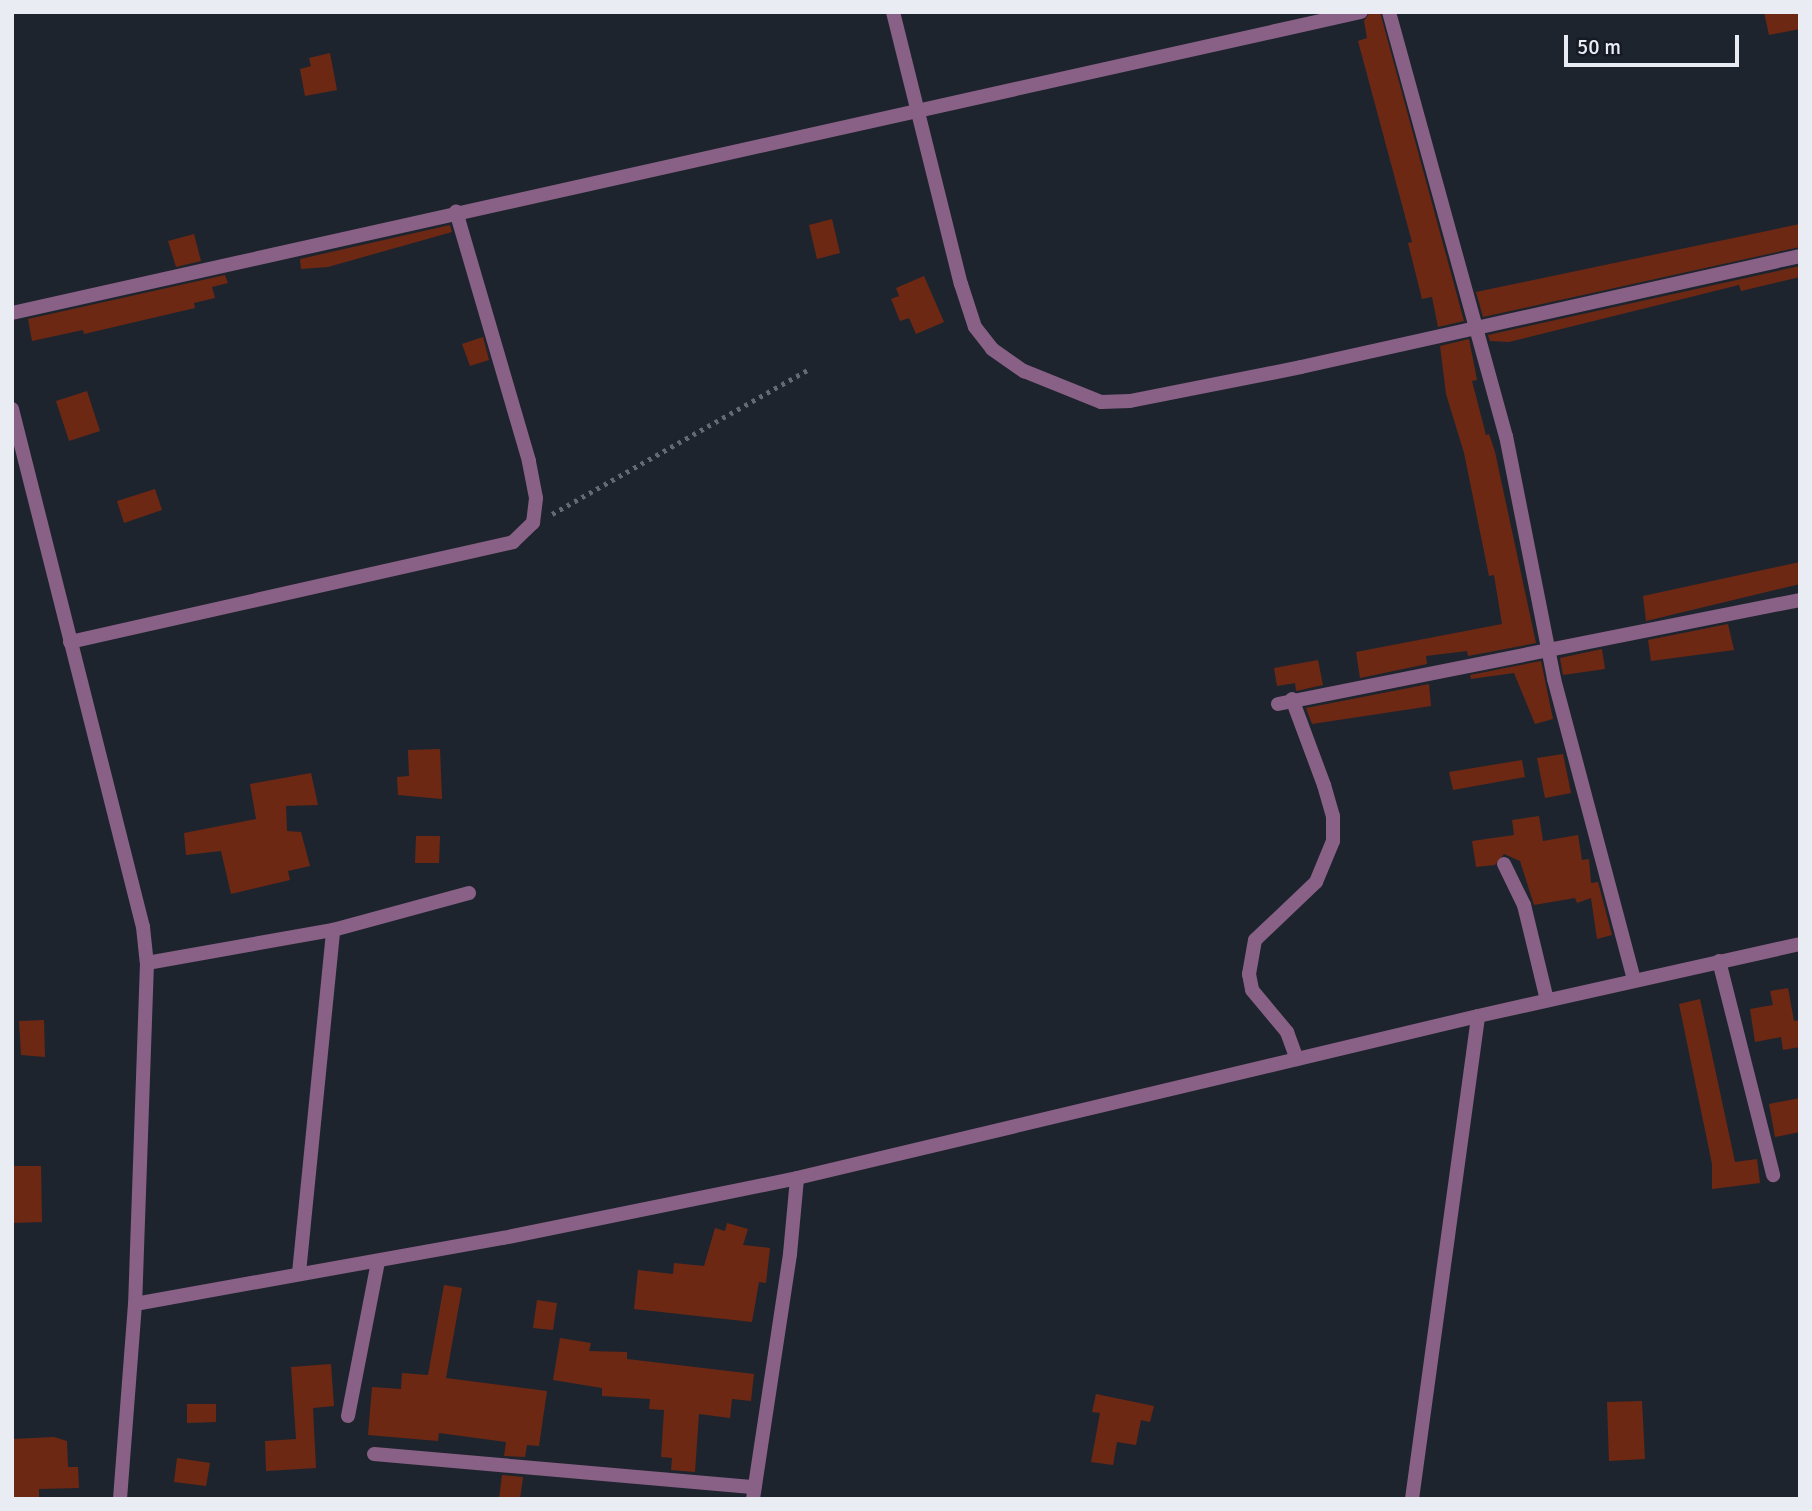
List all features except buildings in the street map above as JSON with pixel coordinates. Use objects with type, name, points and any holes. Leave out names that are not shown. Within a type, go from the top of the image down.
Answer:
[{"type":"street","points":[[893,12],[975,327],[992,349],[1024,371],[1101,402],[1130,401],[1300,367],[1800,256]]},
{"type":"street","points":[[12,313],[456,211],[919,112],[1361,12]]},
{"type":"street","points":[[1389,12],[1506,436],[1550,646],[1554,679],[1634,981]]},
{"type":"street","points":[[71,642],[513,542],[533,523],[536,498],[529,461],[456,211]]},
{"type":"street","points":[[12,409],[135,887],[147,963],[135,1304],[120,1499]]},
{"type":"street","points":[[1297,1059],[1287,1031],[1252,990],[1249,974],[1255,940],[1316,882],[1333,841],[1333,816],[1324,785],[1285,701],[1550,646],[1800,600]]},
{"type":"street","points":[[1504,864],[1524,905],[1547,1000]]},
{"type":"street","points":[[147,963],[333,930],[470,893]]},
{"type":"street","points":[[299,1273],[333,930]]},
{"type":"street","points":[[135,1304],[378,1261],[797,1178],[1478,1016],[1800,944]]},
{"type":"street","points":[[1719,961],[1773,1175]]},
{"type":"street","points":[[1412,1499],[1478,1016]]},
{"type":"street","points":[[373,1454],[754,1493],[797,1178]]},
{"type":"street","points":[[348,1416],[378,1261]]},
{"type":"path","points":[[533,523],[809,369]]}]
